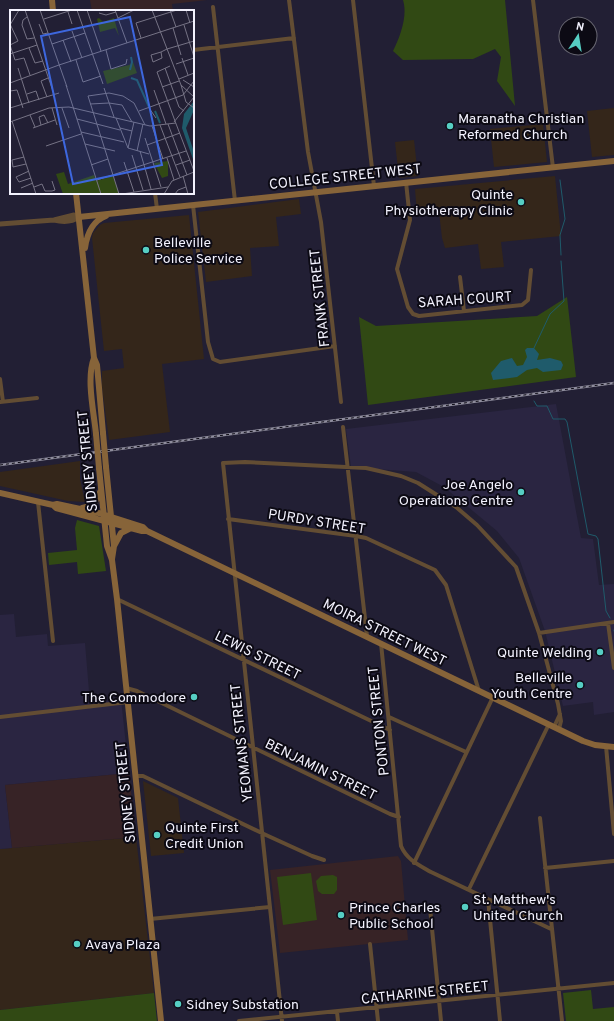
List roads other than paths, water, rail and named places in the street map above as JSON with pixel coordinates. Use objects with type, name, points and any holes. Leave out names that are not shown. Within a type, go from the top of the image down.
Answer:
[{"type":"main road","points":[[52,0],[53,10]]},
{"type":"main road","name":"COLLEGE STREET WEST","points":[[79,217],[614,161]]},
{"type":"main road","name":"SIDNEY STREET","points":[[76,194],[94,358],[97,365],[99,468],[101,488],[107,546],[112,560],[117,599],[161,1021]]},
{"type":"main road","points":[[84,257],[89,230],[104,217],[113,214]]},
{"type":"main road","name":"SIDNEY STREET","points":[[99,434],[106,467],[112,520],[114,546],[112,560]]},
{"type":"main road","points":[[81,509],[89,507],[95,502],[101,488]]},
{"type":"main road","name":"MOIRA STREET WEST","points":[[0,493],[53,505],[57,504],[81,509],[131,528],[147,531],[234,571],[590,744],[614,746]]},
{"type":"main road","name":"MOIRA STREET WEST","points":[[53,505],[56,508],[104,517]]},
{"type":"main road","name":"MOIRA STREET WEST","points":[[112,520],[143,527],[147,531]]},
{"type":"main road","points":[[114,546],[121,533],[131,528]]},
{"type":"street","name":"FRANK STREET","points":[[289,0],[314,192],[318,200],[320,215],[341,402]]},
{"type":"street","points":[[353,0],[374,186]]},
{"type":"street","points":[[533,0],[553,168]]},
{"type":"street","points":[[213,7],[235,201]]},
{"type":"street","points":[[194,50],[294,38]]},
{"type":"street","name":"SARAH COURT","points":[[406,182],[410,220],[397,268],[408,307],[413,314],[419,316],[525,304],[528,300],[531,270]]},
{"type":"street","points":[[155,194],[157,209]]},
{"type":"street","points":[[193,205],[208,342],[213,359],[218,361],[251,358],[335,346]]},
{"type":"street","name":"COLLEGE STREET WEST","points":[[0,224],[54,220],[74,215],[79,217]]},
{"type":"street","points":[[460,277],[464,311]]},
{"type":"street","points":[[0,379],[1,402],[37,398]]},
{"type":"street","points":[[343,428],[367,636]]},
{"type":"street","name":"YEOMANS STREET","points":[[282,1019],[223,463],[245,462],[348,467]]},
{"type":"street","points":[[348,467],[366,468],[401,476],[418,483],[456,507],[472,521],[516,568],[539,633],[560,714],[469,889]]},
{"type":"street","points":[[38,502],[53,641]]},
{"type":"street","name":"PURDY STREET","points":[[228,520],[366,538],[435,570],[442,577],[479,691]]},
{"type":"street","name":"LEWIS STREET","points":[[117,599],[390,730]]},
{"type":"street","points":[[539,633],[614,622]]},
{"type":"street","points":[[608,623],[614,668]]},
{"type":"street","name":"PONTON STREET","points":[[381,643],[401,846],[405,855],[414,863]]},
{"type":"street","name":"BENJAMIN STREET","points":[[126,688],[137,691],[390,814],[399,816]]},
{"type":"street","points":[[493,697],[414,863],[551,929]]},
{"type":"street","points":[[0,717],[128,702]]},
{"type":"street","points":[[389,717],[466,752]]},
{"type":"street","points":[[606,746],[614,834]]},
{"type":"street","points":[[135,776],[143,776],[262,834],[324,860]]},
{"type":"street","points":[[540,818],[562,1021]]},
{"type":"street","points":[[545,868],[614,861]]},
{"type":"street","points":[[488,898],[500,1021]]},
{"type":"street","points":[[150,919],[270,907]]},
{"type":"street","points":[[430,908],[441,1021]]},
{"type":"street","points":[[370,944],[378,1021]]},
{"type":"street","name":"CATHARINE STREET","points":[[238,1021],[282,1019],[614,983]]},
{"type":"street","points":[[337,1012],[338,1021]]},
{"type":"water","points":[[527,348],[534,348],[539,354],[537,360],[550,358],[561,361],[563,365],[561,370],[543,372],[537,368],[527,370],[517,377],[493,380],[491,373],[501,361],[512,358],[517,366],[523,365],[527,357],[525,350]]},
{"type":"waterway","points":[[560,180],[565,219],[560,235],[561,255]]},
{"type":"waterway","points":[[534,348],[550,314],[564,301],[561,261]]},
{"type":"waterway","points":[[534,401],[537,406],[547,406],[553,419],[565,419],[567,422],[588,534],[596,536],[598,539],[606,611],[610,618]]},
{"type":"railway","points":[[0,465],[614,383]]},
{"type":"place","name":"Maranatha Christian Reformed Church","points":[[450,126]]},
{"type":"place","name":"Quinte Physiotherapy Clinic","points":[[521,202]]},
{"type":"place","name":"Belleville Police Service","points":[[146,250]]},
{"type":"place","name":"Joe Angelo Operations Centre","points":[[521,492]]},
{"type":"place","name":"Quinte Welding","points":[[600,652]]},
{"type":"place","name":"Belleville Youth Centre","points":[[580,685]]},
{"type":"place","name":"The Commodore","points":[[194,697]]},
{"type":"place","name":"Quinte First Credit Union","points":[[157,835]]},
{"type":"place","name":"St. Matthew's United Church","points":[[465,907]]},
{"type":"place","name":"Prince Charles Public School","points":[[341,915]]},
{"type":"place","name":"Avaya Plaza","points":[[77,944]]},
{"type":"place","name":"Sidney Substation","points":[[178,1004]]}]
